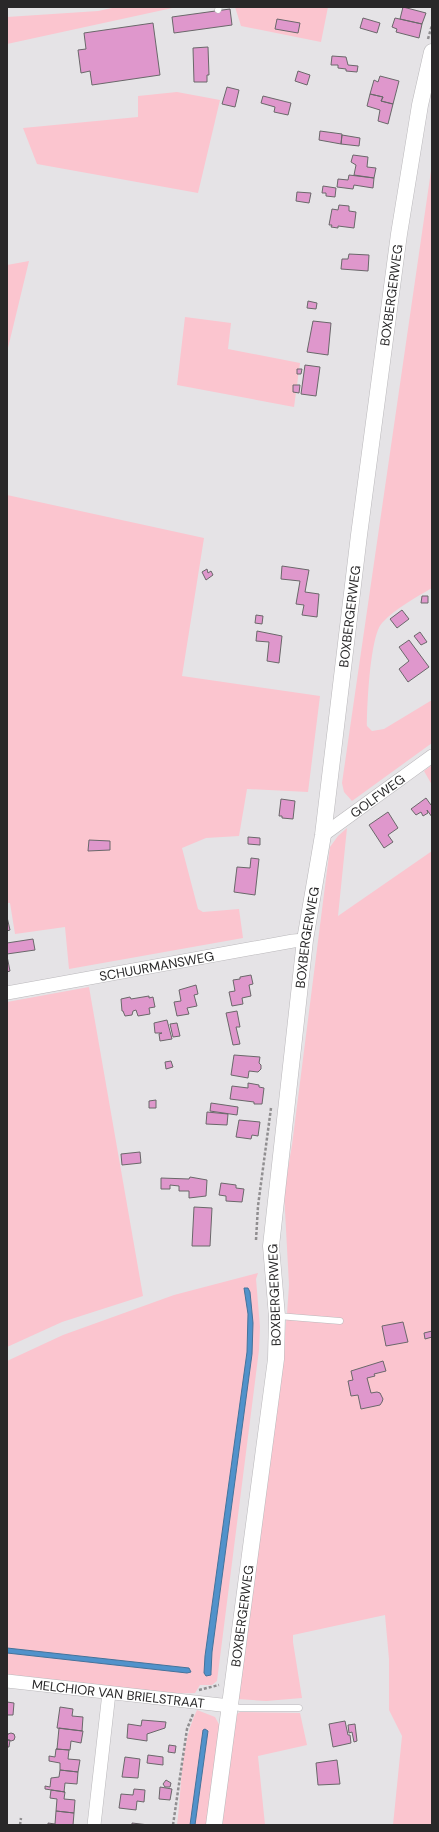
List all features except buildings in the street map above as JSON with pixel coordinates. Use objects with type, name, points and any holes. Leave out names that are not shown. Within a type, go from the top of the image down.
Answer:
[{"type":"street","name":"BOXBERGERWEG","points":[[214,1825],[243,1622],[276,1359],[278,1316],[271,1246],[305,940],[323,835],[359,535],[399,234],[420,105],[432,52]]},
{"type":"street","name":"GOLFWEG","points":[[323,835],[432,756]]},
{"type":"street","name":"SCHUURMANSWEG","points":[[7,993],[305,940]]},
{"type":"street","name":"MELCHIOR VAN BRIELSTRAAT","points":[[7,1681],[230,1706]]},
{"type":"street","points":[[94,1825],[109,1693]]},
{"type":"lane","points":[[278,1316],[340,1321]]},
{"type":"lane","points":[[230,1706],[240,1708],[299,1708]]},
{"type":"path","points":[[173,1825],[187,1729],[192,1716],[195,1701]]},
{"type":"path","points":[[20,1825],[21,1818]]},
{"type":"shaded area","points":[[117,7],[177,7],[7,44],[7,17],[98,11]]},
{"type":"shaded area","points":[[235,7],[328,7],[321,42],[241,26]]},
{"type":"shaded area","points":[[177,92],[220,100],[198,193],[37,164],[23,128],[138,117],[138,96]]},
{"type":"shaded area","points":[[432,164],[432,588],[393,613],[382,623],[378,630],[370,672],[367,726],[372,731],[384,729],[432,700],[432,743],[352,801],[344,792],[342,783]]},
{"type":"shaded area","points":[[29,261],[7,352],[7,265]]},
{"type":"shaded area","points":[[185,317],[231,323],[228,349],[300,363],[294,407],[177,385]]},
{"type":"shaded area","points":[[7,495],[204,538],[182,676],[320,696],[308,792],[247,789],[239,836],[206,838],[182,848],[198,909],[203,912],[239,909],[243,938],[69,969],[65,927],[15,934],[10,903],[7,903]]},
{"type":"shaded area","points":[[432,765],[432,785],[424,771]]},
{"type":"shaded area","points":[[347,828],[338,916],[432,851],[432,1825],[393,1825],[402,1736],[389,1710],[389,1659],[385,1615],[293,1635],[302,1698],[266,1701],[238,1699],[278,1400],[287,1314],[289,1285],[284,1192],[292,1145],[330,847],[338,836]]},
{"type":"shaded area","points":[[89,987],[143,1296],[62,1322],[7,1347],[7,1002]]},
{"type":"shaded area","points":[[258,1273],[256,1279],[260,1327],[259,1350],[217,1681],[212,1685],[200,1685],[195,1693],[171,1693],[148,1692],[7,1675],[7,1653],[187,1673],[191,1672],[189,1668],[7,1648],[7,1361],[63,1335],[174,1295]],"holes":[[[249,1289],[252,1315],[252,1354],[212,1652],[211,1672],[208,1676],[204,1673],[205,1656],[247,1352]]]},
{"type":"shaded area","points":[[197,1710],[215,1717],[221,1728],[207,1825],[195,1825],[208,1731],[207,1729],[197,1775],[190,1825],[177,1825],[182,1766],[187,1737]]},
{"type":"shaded area","points":[[240,1712],[300,1713],[307,1745],[258,1756],[265,1825],[221,1825],[237,1714]]},
{"type":"water","points":[[244,1288],[248,1288],[250,1292],[253,1323],[252,1354],[212,1652],[211,1675],[206,1676],[204,1673],[205,1656],[247,1352],[248,1314]]},
{"type":"water","points":[[7,1648],[189,1668],[191,1672],[187,1673],[7,1653]]},
{"type":"water","points":[[205,1729],[208,1731],[195,1825],[190,1825],[203,1730]]}]
